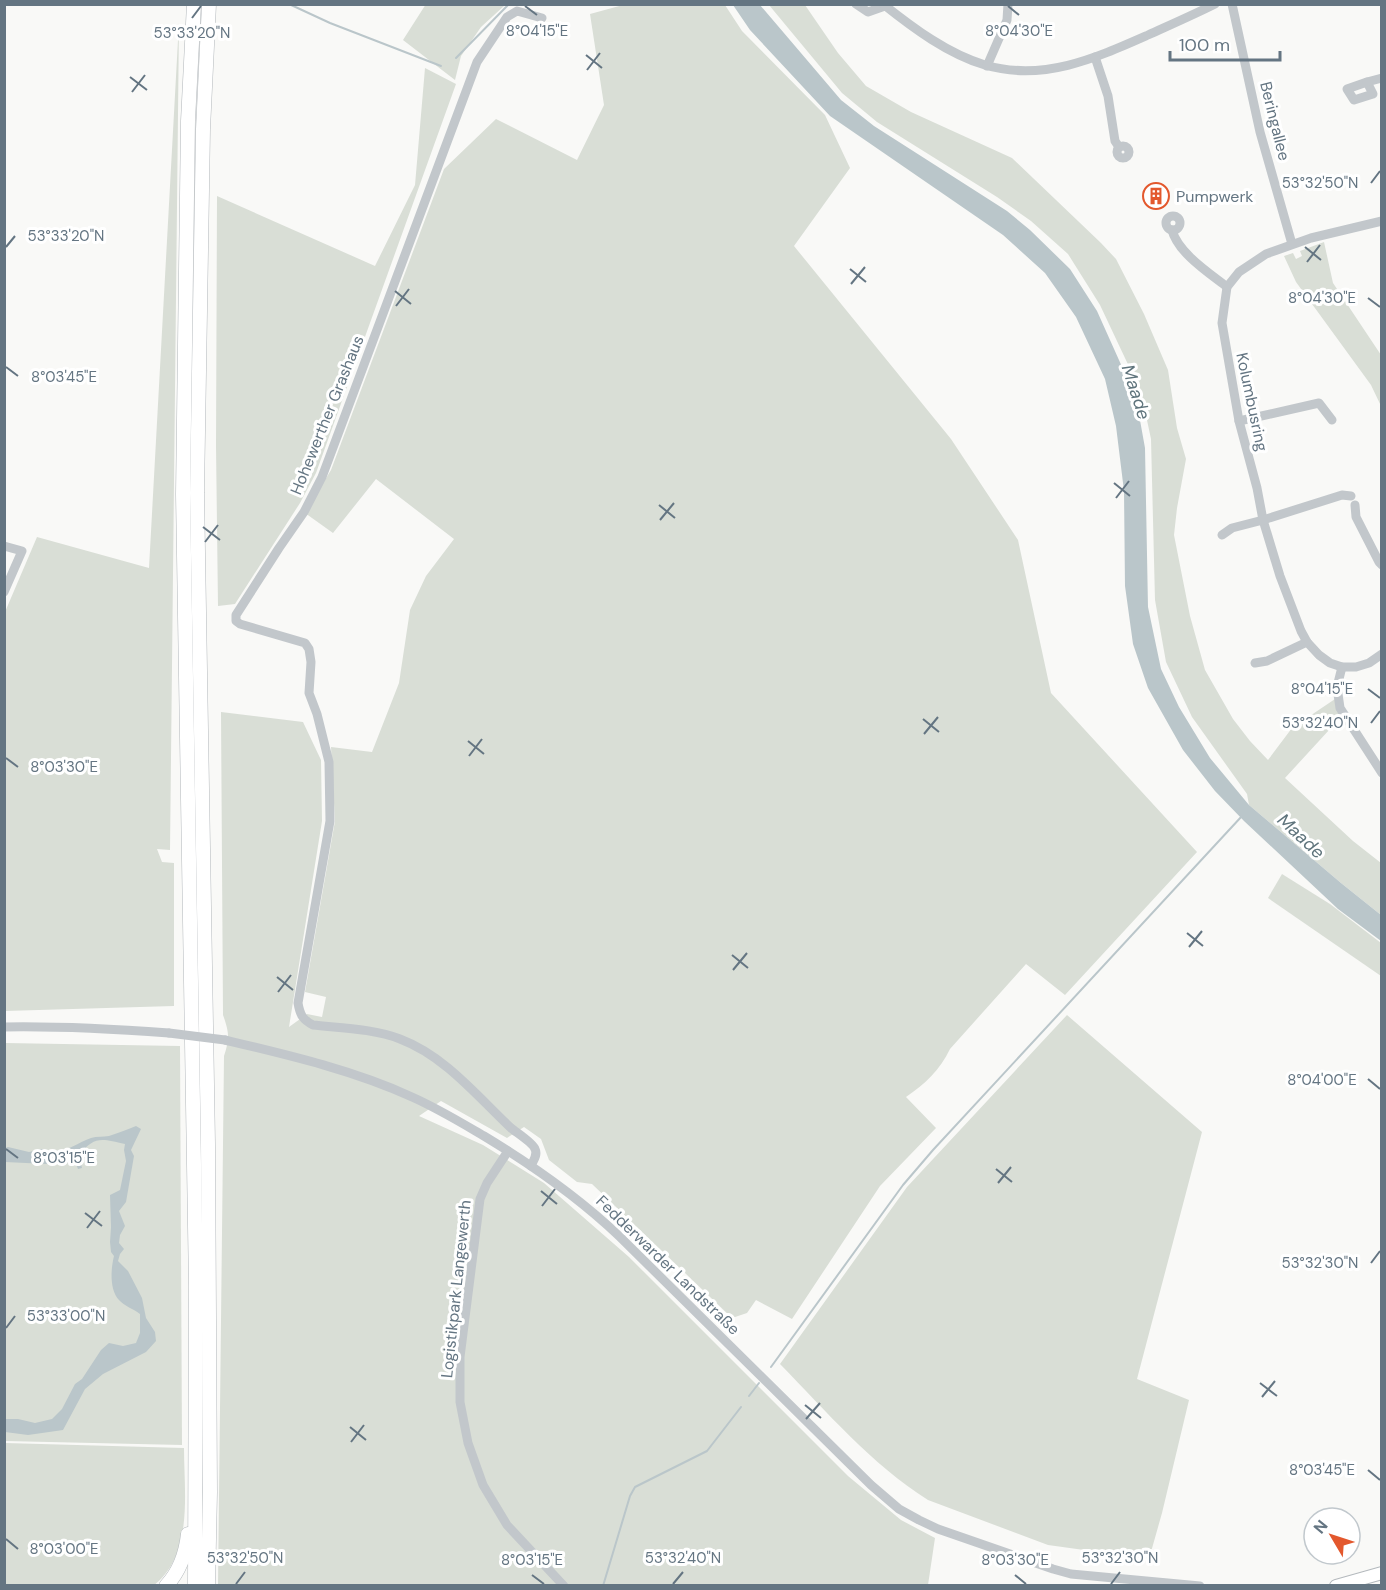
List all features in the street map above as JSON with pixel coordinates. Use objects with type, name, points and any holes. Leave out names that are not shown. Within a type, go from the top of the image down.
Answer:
[{"type":"highway","points":[[194,4],[188,132],[183,494],[196,1286],[195,1586]]},
{"type":"highway","points":[[208,1586],[210,1481],[208,1144],[197,493],[203,141],[209,4]]},
{"type":"highway","points":[[166,1586],[177,1572],[187,1547],[188,1510],[195,1494]]},
{"type":"highway","points":[[208,1555],[214,1565],[214,1586]]},
{"type":"main road","points":[[1336,1586],[1382,1573]]},
{"type":"street","points":[[855,4],[868,12],[884,5],[944,47],[970,60],[987,66],[1037,71],[1056,69],[1095,57],[1215,4]]},
{"type":"street","points":[[987,66],[1007,21],[1008,4]]},
{"type":"street","name":"Beringallee","points":[[1232,4],[1260,132],[1292,244]]},
{"type":"street","name":"Hohewerther Grashaus","points":[[531,1166],[536,1155],[536,1149],[532,1144],[520,1136],[444,1065],[425,1051],[399,1038],[314,1024],[305,1021],[299,1014],[298,1003],[330,821],[329,762],[317,714],[309,693],[311,662],[309,649],[305,643],[240,624],[236,615],[304,512],[322,477],[477,62],[507,17],[517,11],[542,18]]},
{"type":"street","points":[[1095,57],[1108,96],[1114,134],[1119,147]]},
{"type":"street","points":[[1367,82],[1382,78]]},
{"type":"street","points":[[1172,230],[1174,238],[1192,260],[1227,287],[1239,272],[1266,254],[1292,244],[1380,221],[1382,232]]},
{"type":"street","name":"Kolumbusring","points":[[1227,287],[1222,323],[1239,421],[1263,520],[1280,576],[1307,642],[1330,663],[1342,667]]},
{"type":"street","points":[[1239,421],[1319,403],[1332,420]]},
{"type":"street","points":[[1222,535],[1232,528],[1342,495],[1353,501],[1356,517],[1382,565]]},
{"type":"street","points":[[4,546],[22,551],[4,592]]},
{"type":"street","points":[[1255,663],[1267,661],[1307,642]]},
{"type":"street","points":[[1382,654],[1369,663],[1356,667],[1342,667],[1337,687],[1340,708],[1382,773]]},
{"type":"street","name":"Fedderwarder Landstraße","points":[[4,1027],[57,1027],[169,1033],[225,1040],[323,1064],[400,1092],[453,1118],[508,1151],[586,1207],[619,1236],[871,1485],[890,1503],[908,1515],[938,1529],[1071,1574],[1200,1586]]},
{"type":"street","name":"Logistikpark Langewerth","points":[[508,1151],[487,1183],[480,1199],[460,1357],[460,1402],[468,1443],[483,1485],[507,1525],[564,1586]]},
{"type":"street","points":[[1069,1586],[1071,1574]]},
{"type":"shaded area","points":[[426,4],[505,5],[481,27],[461,56],[455,80],[403,40]]},
{"type":"shaded area","points":[[623,5],[725,5],[742,31],[825,115],[850,168],[794,246],[951,439],[1018,540],[1051,693],[1197,852],[1065,995],[1026,964],[950,1049],[942,1064],[906,1097],[936,1128],[880,1186],[792,1319],[756,1300],[747,1313],[732,1318],[592,1184],[577,1182],[549,1160],[541,1139],[524,1127],[507,1138],[441,1101],[419,1116],[483,1145],[544,1183],[629,1257],[848,1476],[901,1520],[935,1538],[928,1585],[218,1586],[224,1056],[228,1035],[223,1015],[221,712],[303,722],[321,760],[322,821],[289,1027],[307,1014],[322,1017],[326,997],[305,992],[335,821],[331,747],[372,752],[399,683],[410,610],[426,576],[454,539],[376,479],[333,533],[305,513],[331,470],[444,169],[496,119],[577,160],[604,105],[590,14]]},
{"type":"shaded area","points":[[733,5],[760,5],[841,100],[874,126],[1007,211],[1070,269],[1097,311],[1136,398],[1145,448],[1148,607],[1161,669],[1179,707],[1210,758],[1249,805],[1381,915],[1381,941],[1338,909],[1215,791],[1183,750],[1148,688],[1133,644],[1125,586],[1124,491],[1116,426],[1105,379],[1076,317],[1045,273],[1003,235],[830,116],[750,30]]},
{"type":"shaded area","points":[[769,5],[805,5],[838,53],[866,86],[911,112],[1012,158],[1116,259],[1144,314],[1168,370],[1177,428],[1186,459],[1174,535],[1190,616],[1205,670],[1233,719],[1268,760],[1292,728],[1335,699],[1341,717],[1285,778],[1353,841],[1381,863],[1381,915],[1249,805],[1247,794],[1192,717],[1166,662],[1155,600],[1151,439],[1141,392],[1100,305],[1068,254],[1031,221],[997,197],[877,122],[842,93]]},
{"type":"shaded area","points":[[179,22],[170,850],[157,849],[162,862],[174,863],[174,1006],[5,1011],[5,612],[37,537],[149,568]]},
{"type":"shaded area","points":[[425,68],[456,84],[316,473],[300,503],[235,604],[218,606],[217,196],[375,266],[415,185]]},
{"type":"shaded area","points":[[1324,242],[1333,283],[1381,355],[1381,406],[1371,385],[1296,282],[1284,256],[1293,253],[1296,259],[1302,256],[1300,251]]},
{"type":"shaded area","points":[[1282,874],[1330,904],[1381,943],[1381,976],[1268,898]]},
{"type":"shaded area","points":[[1067,1015],[1202,1132],[1137,1379],[1189,1400],[1149,1559],[1048,1545],[928,1500],[907,1486],[869,1454],[780,1364],[907,1187]]},
{"type":"shaded area","points":[[5,1043],[180,1046],[182,1445],[5,1441]]},
{"type":"shaded area","points":[[136,1126],[141,1129],[131,1150],[134,1156],[126,1202],[119,1211],[125,1226],[119,1243],[124,1249],[118,1261],[128,1271],[142,1298],[146,1318],[155,1332],[156,1341],[146,1352],[103,1374],[85,1389],[63,1430],[28,1435],[5,1432],[5,1419],[35,1423],[52,1419],[62,1409],[75,1384],[82,1379],[101,1350],[109,1343],[123,1346],[136,1343],[140,1333],[140,1314],[119,1300],[112,1278],[114,1256],[110,1242],[110,1195],[120,1190],[126,1161],[125,1144],[104,1140],[94,1142],[79,1156],[82,1168],[78,1169],[76,1164],[54,1158],[47,1164],[5,1162],[5,1148],[29,1152],[42,1149],[48,1152],[61,1151],[91,1138],[109,1136]]},
{"type":"shaded area","points":[[5,1443],[184,1448],[184,1522],[175,1558],[166,1573],[153,1586],[5,1586]]},
{"type":"waterway","points":[[289,4],[330,23],[441,66]]},
{"type":"waterway","points":[[456,58],[509,4]]},
{"type":"waterway","points":[[771,1367],[903,1185],[1242,816]]},
{"type":"waterway","points":[[749,1396],[759,1383]]},
{"type":"waterway","points":[[603,1586],[630,1496],[635,1487],[707,1451],[741,1407]]},
{"type":"place","name":"Pumpwerk","points":[[1156,196]]},
{"type":"water label","name":"Maade","points":[[1136,392]]},
{"type":"water label","name":"Maade","points":[[1301,836]]}]
